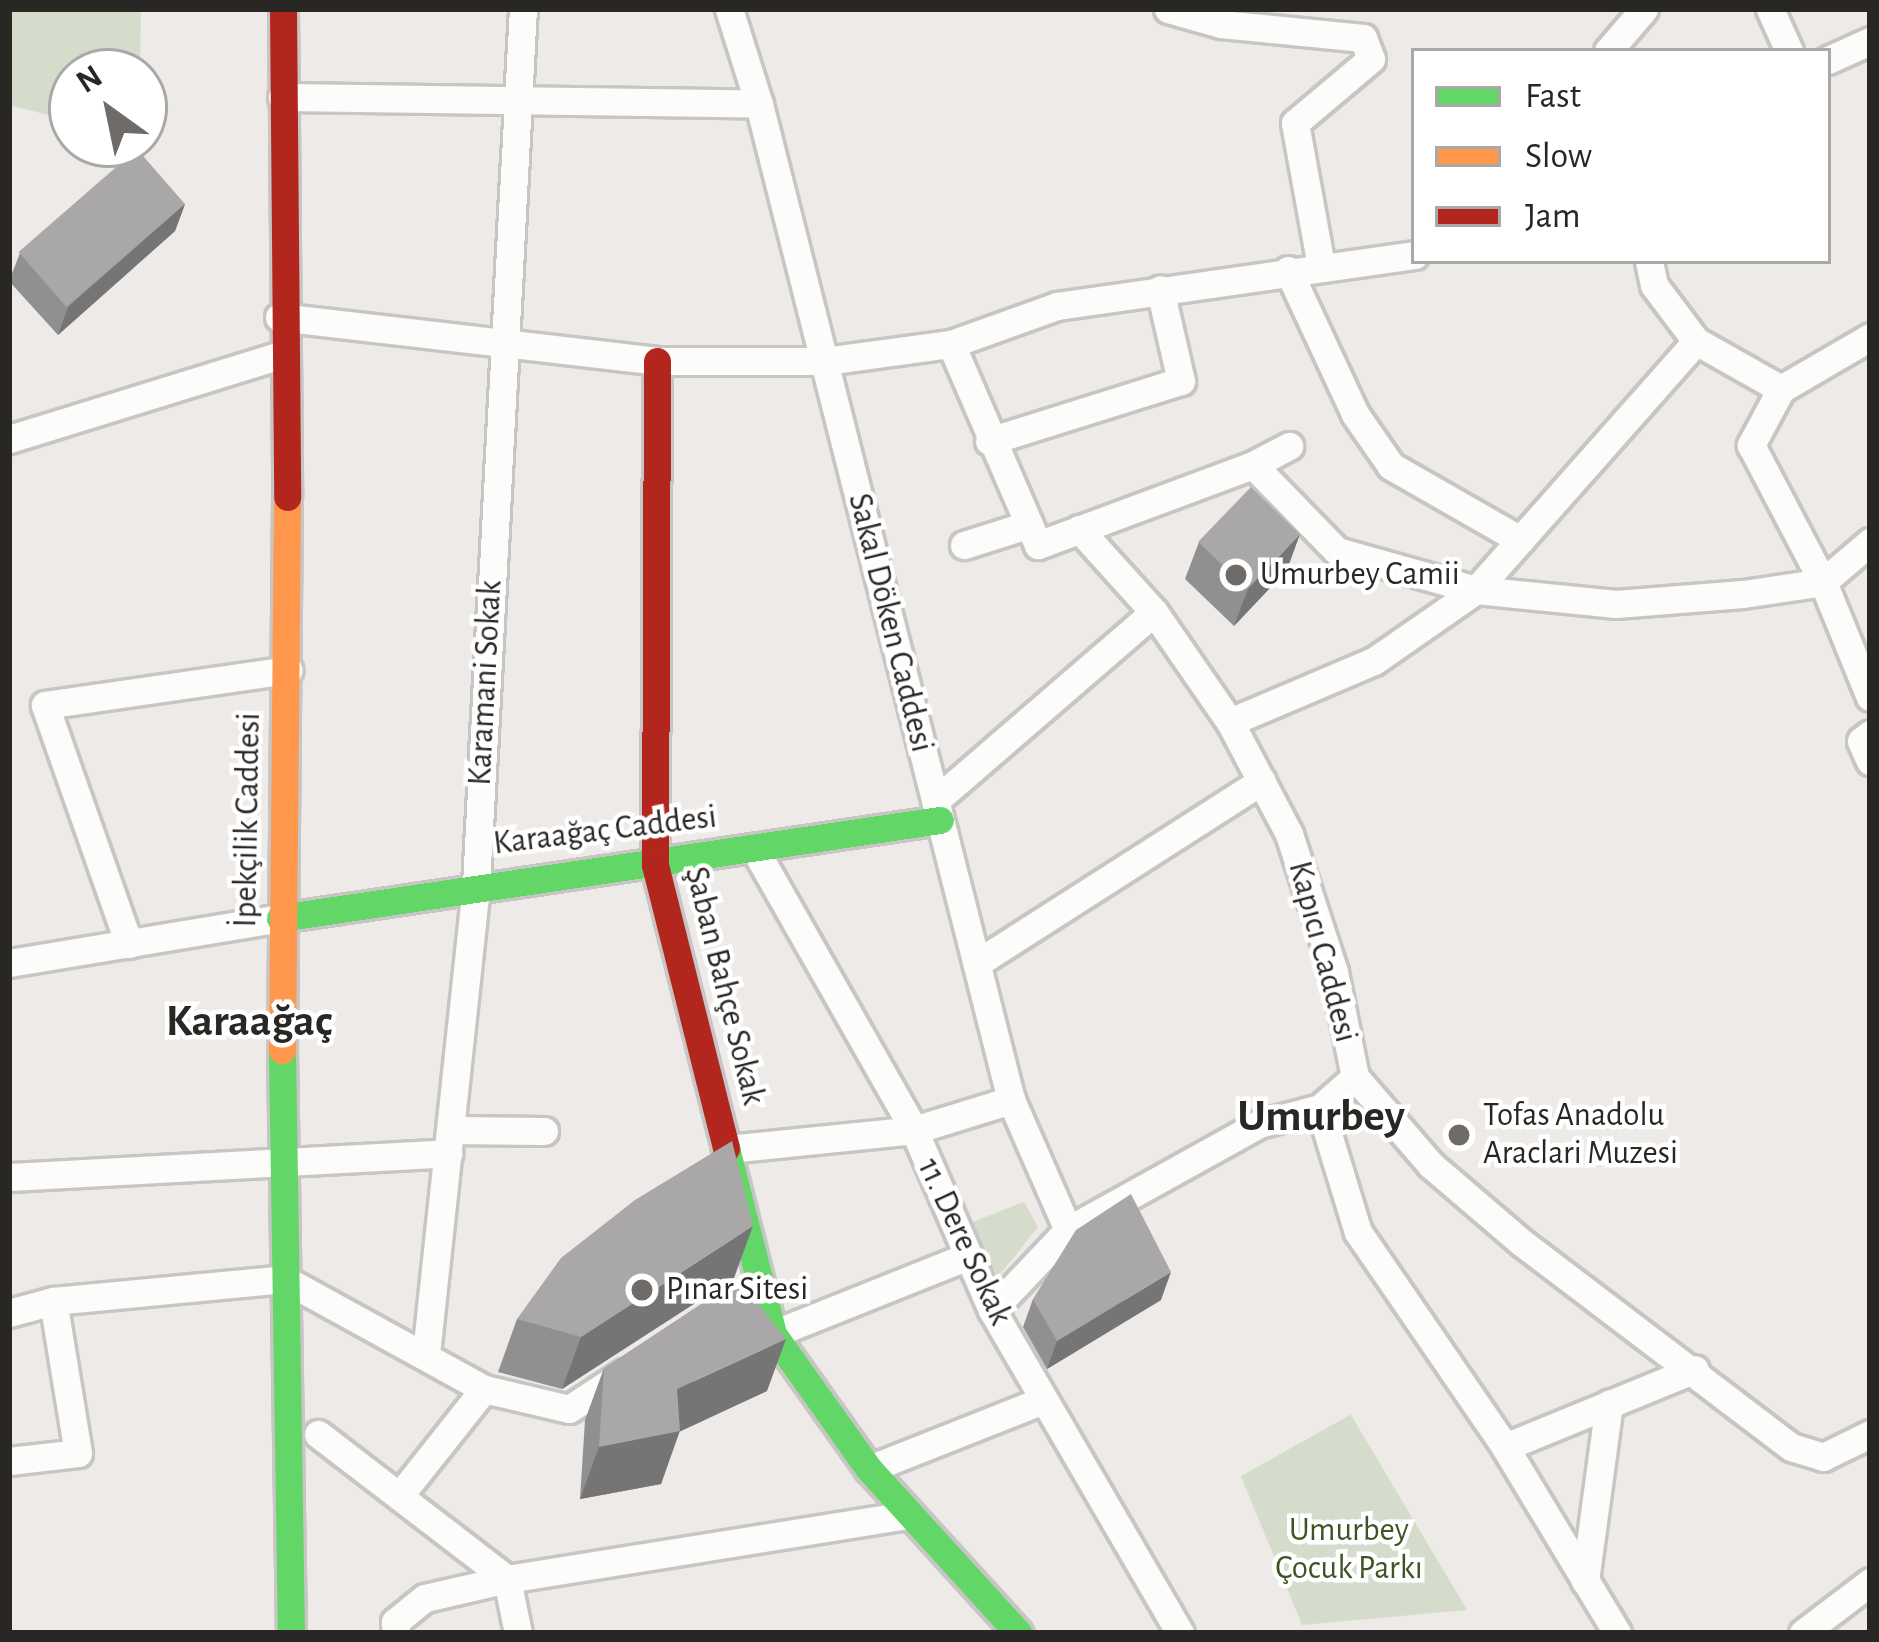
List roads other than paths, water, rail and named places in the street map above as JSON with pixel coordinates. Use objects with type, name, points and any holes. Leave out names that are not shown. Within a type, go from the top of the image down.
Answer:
[{"type":"main road","name":"İpekçilik Caddesi","points":[[283,9],[279,317],[287,670],[280,918],[291,1633]]},
{"type":"main road","name":"Şaban Bahçe Sokak","points":[[657,361],[655,865],[773,1334],[868,1469],[1018,1633]]},
{"type":"main road","name":"Karaağaç Caddesi","points":[[280,918],[476,884],[655,865],[937,810]]},
{"type":"street","name":"Karamani Sokak","points":[[426,1354],[476,884],[523,9]]},
{"type":"street","name":"Sakal Döken Caddesi","points":[[729,9],[760,104],[1011,1100],[1068,1231]]},
{"type":"street","points":[[1168,9],[1363,38],[1371,59],[1295,122],[1321,266]]},
{"type":"street","points":[[1611,48],[1644,9]]},
{"type":"street","points":[[1770,9],[1788,48]]},
{"type":"street","points":[[1831,59],[1870,41]]},
{"type":"street","points":[[282,97],[519,105],[760,104]]},
{"type":"street","points":[[279,317],[657,361],[825,361],[951,344],[1057,306],[1411,255]]},
{"type":"street","points":[[1650,264],[1654,285],[1696,341],[1780,389]]},
{"type":"street","points":[[1288,270],[1354,414],[1391,466],[1520,540]]},
{"type":"street","points":[[989,441],[1181,381],[1160,290]]},
{"type":"street","points":[[1870,338],[1780,389],[1751,446],[1822,582],[1870,698]]},
{"type":"street","points":[[1230,722],[1374,661],[1476,590],[1696,341]]},
{"type":"street","points":[[951,344],[1024,526],[1038,545],[1253,465],[1289,446]]},
{"type":"street","points":[[9,439],[280,355]]},
{"type":"street","points":[[1253,465],[1337,551],[1476,590],[1616,604],[1822,582],[1870,542]]},
{"type":"street","points":[[964,545],[1024,526]]},
{"type":"street","name":"Kapıcı Caddesi","points":[[1079,529],[1154,612],[1230,722],[1289,835],[1334,972],[1355,1076],[1320,1108]]},
{"type":"street","points":[[937,810],[1154,612]]},
{"type":"street","points":[[129,944],[45,705],[287,670]]},
{"type":"street","points":[[1870,734],[1861,741],[1870,761]]},
{"type":"street","points":[[977,963],[1262,781]]},
{"type":"street","name":"11. Dere Sokak","points":[[754,848],[914,1130],[992,1310],[1180,1633]]},
{"type":"street","points":[[9,963],[280,918]]},
{"type":"street","points":[[1355,1076],[1431,1165],[1521,1242],[1695,1369],[1791,1447],[1823,1456],[1870,1434]]},
{"type":"street","points":[[728,1149],[914,1130],[1011,1100]]},
{"type":"street","points":[[992,1310],[1068,1231],[1258,1124],[1320,1108],[1358,1232],[1504,1447],[1617,1633]]},
{"type":"street","points":[[9,1177],[544,1132]]},
{"type":"street","points":[[773,1334],[966,1257]]},
{"type":"street","points":[[9,1313],[53,1301],[284,1279],[484,1389],[569,1409],[646,1358]]},
{"type":"street","points":[[724,1307],[762,1282]]},
{"type":"street","points":[[9,1460],[78,1453],[53,1301]]},
{"type":"street","points":[[1504,1447],[1695,1369]]},
{"type":"street","points":[[400,1495],[484,1389]]},
{"type":"street","points":[[868,1469],[1042,1400]]},
{"type":"street","points":[[1586,1581],[1610,1404]]},
{"type":"street","points":[[318,1434],[507,1579],[518,1633]]},
{"type":"street","points":[[396,1633],[395,1622],[424,1598],[507,1579],[907,1515]]},
{"type":"street","points":[[1803,1633],[1870,1582]]},
{"type":"place","name":"Umurbey Camii","points":[[1236,575]]},
{"type":"place","name":"Tofas Anadolu Araclari Muzesi","points":[[1459,1135]]},
{"type":"place","name":"Pınar Sitesi","points":[[642,1290]]},
{"type":"district","name":"Karaağaç","points":[[249,1022]]},
{"type":"district","name":"Umurbey","points":[[1321,1117]]},
{"type":"park label","name":"Umurbey Çocuk Parkı","points":[[1349,1550]]}]
